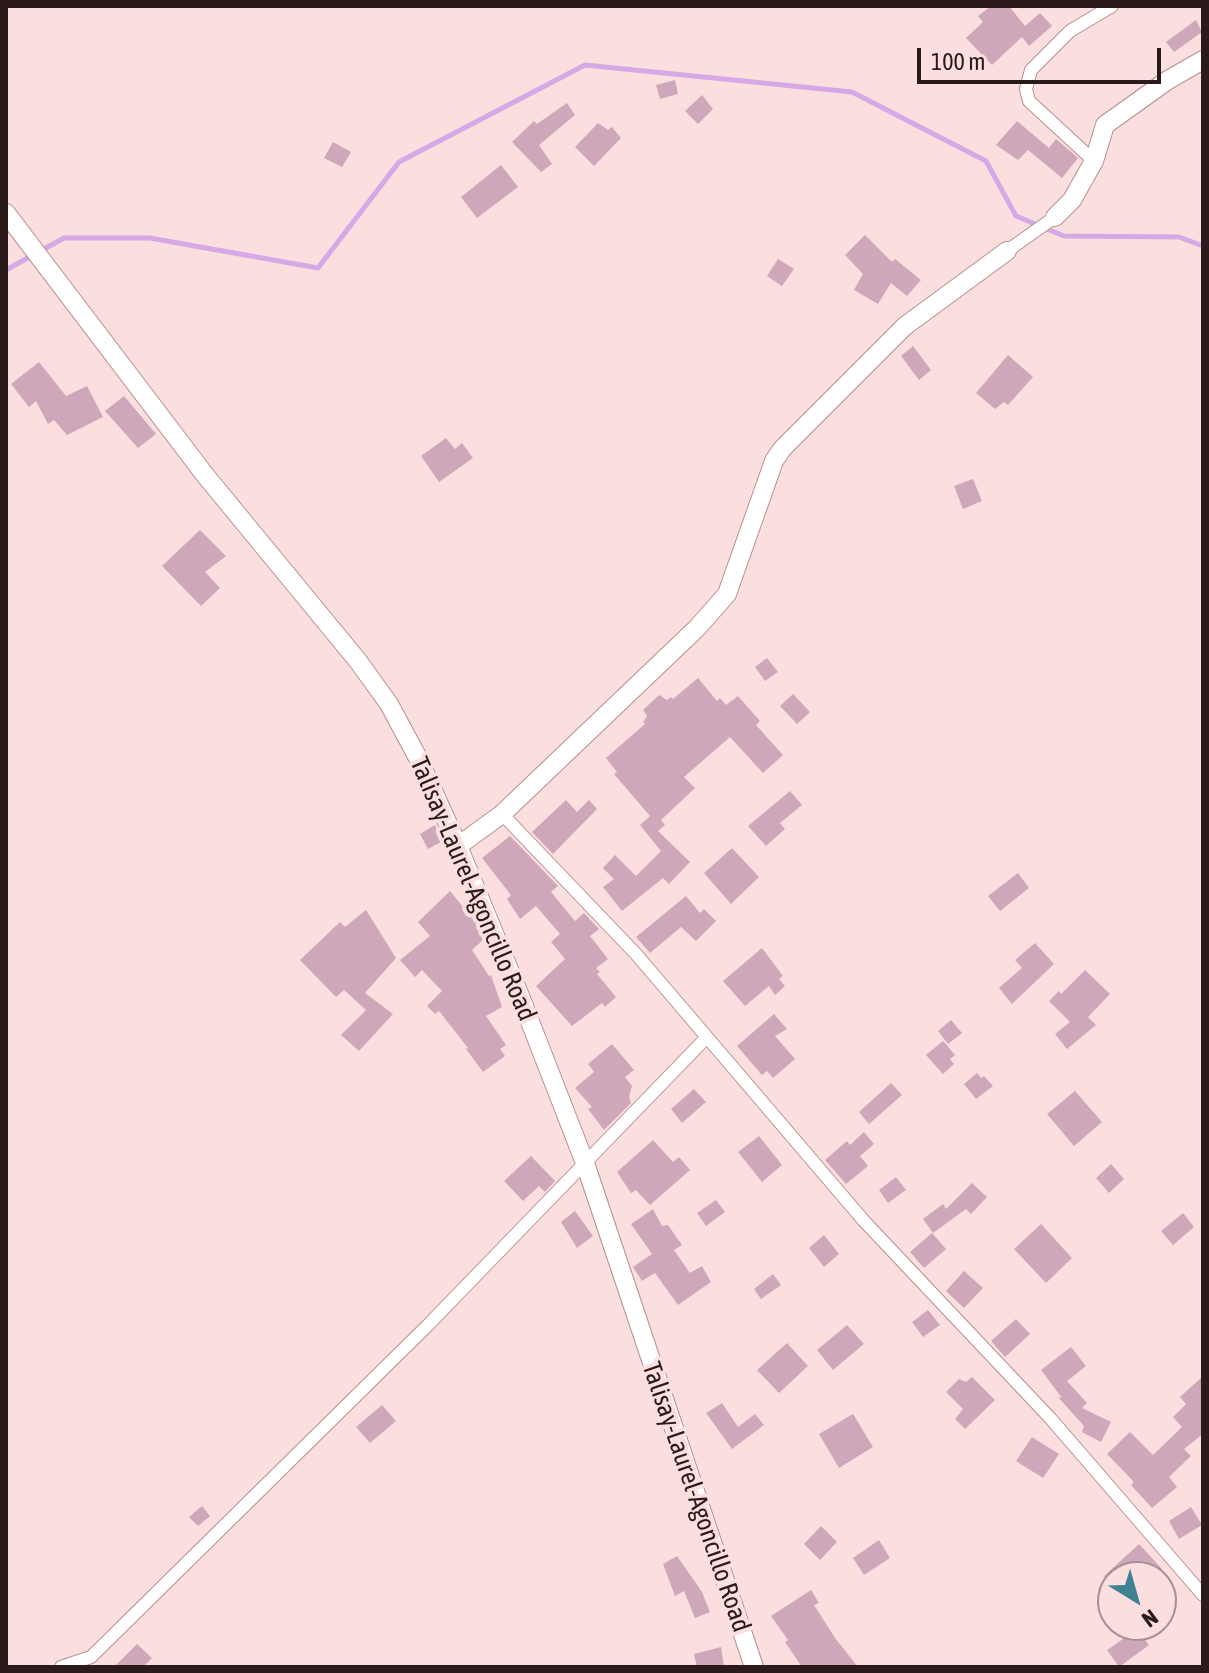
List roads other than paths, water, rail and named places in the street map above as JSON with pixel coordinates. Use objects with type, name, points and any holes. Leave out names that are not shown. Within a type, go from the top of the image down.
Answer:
[{"type":"main road","points":[[1055,217],[1072,200],[1094,161],[1105,125],[1168,80],[1203,60]]},
{"type":"main road","name":"Talisay-Laurel-Agoncillo Road","points":[[6,213],[205,475],[358,661],[389,704],[418,758],[522,1001],[585,1163],[754,1667]]},
{"type":"main road","points":[[458,846],[502,814],[697,628],[727,594],[774,461],[782,449],[905,326],[1007,251]]},
{"type":"street","points":[[1094,161],[1029,101],[1026,89],[1031,70],[1070,31],[1112,6]]},
{"type":"street","points":[[1007,251],[1055,217]]},
{"type":"street","points":[[502,814],[636,954],[864,1221],[1051,1419],[1203,1595]]},
{"type":"street","points":[[61,1667],[91,1657],[428,1325],[706,1038]]},
{"type":"waterway","points":[[6,270],[64,238],[150,238],[318,268],[399,162],[585,65],[852,92],[986,161],[1016,216],[1064,236],[1179,237],[1203,246]]}]
